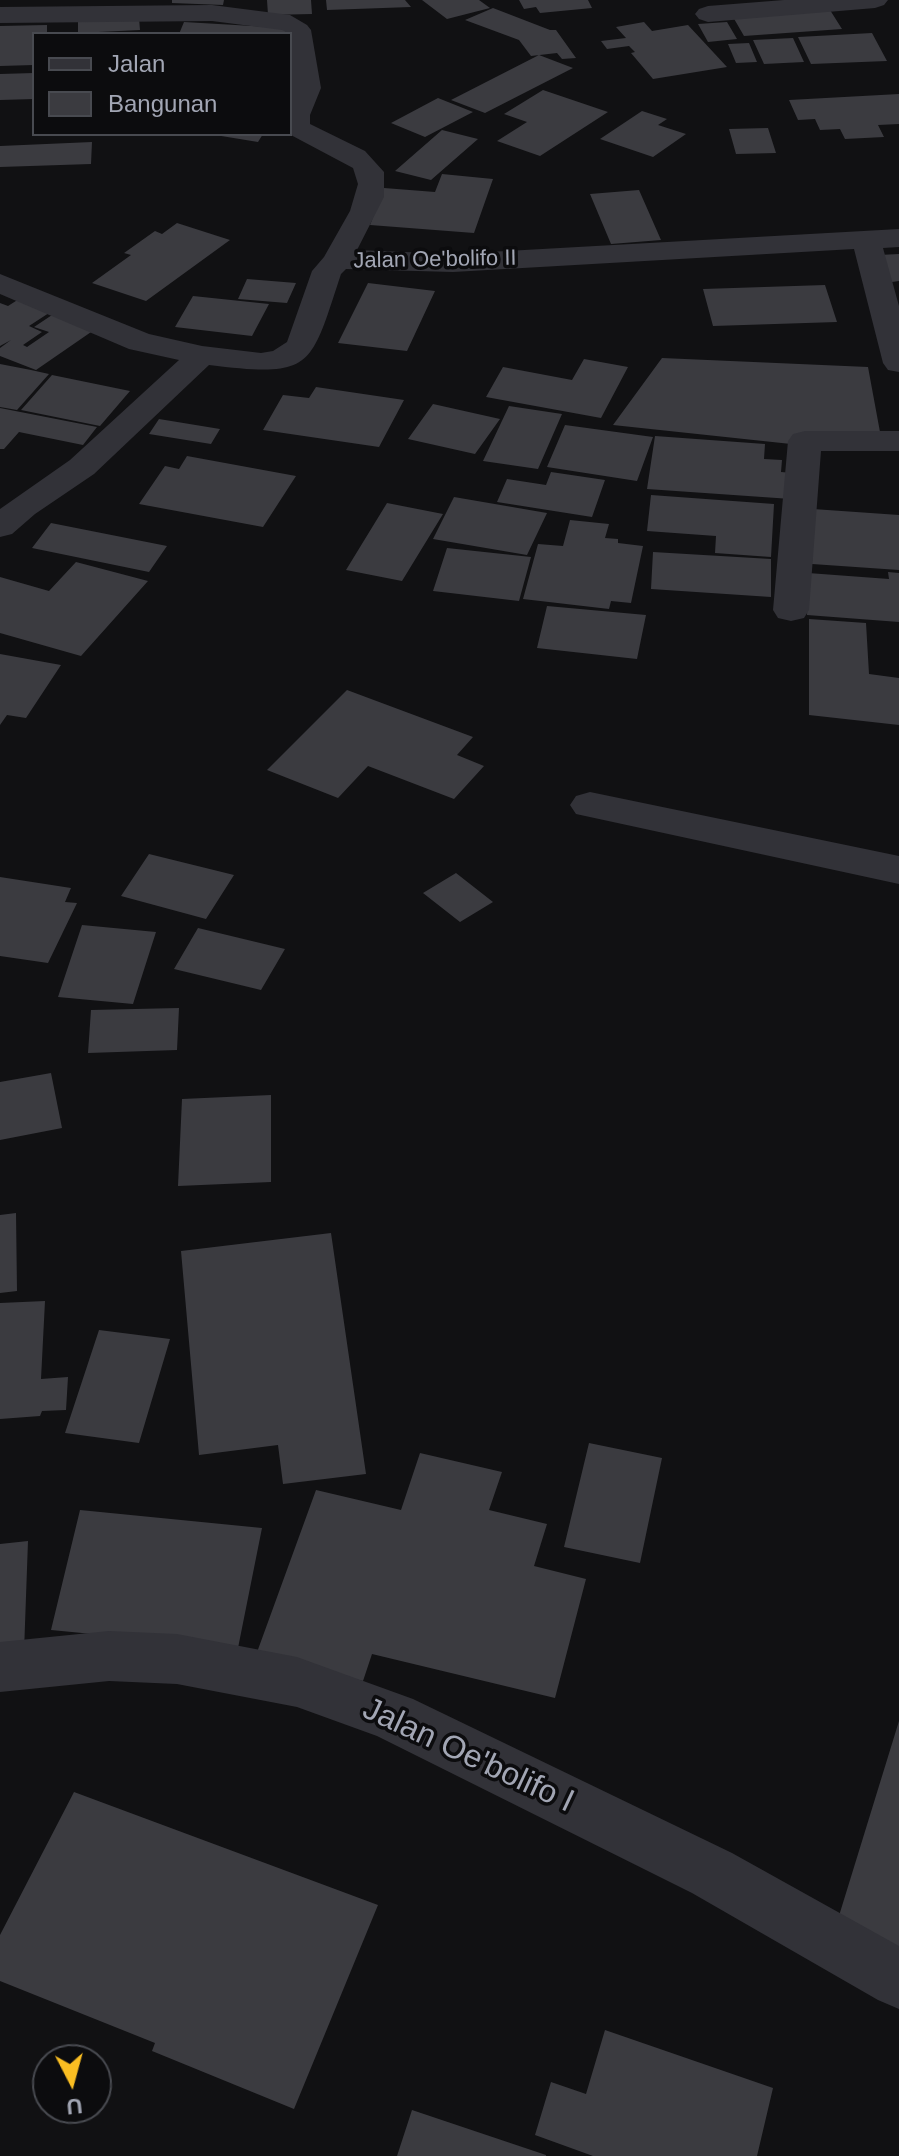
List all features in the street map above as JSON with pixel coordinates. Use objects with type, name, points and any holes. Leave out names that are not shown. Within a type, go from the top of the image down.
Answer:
[{"type":"street","points":[[708,14],[875,0]]},
{"type":"street","points":[[0,15],[212,13],[290,23],[298,30],[308,88],[296,115],[297,127],[310,137],[363,162],[373,176],[373,191],[336,262]]},
{"type":"street","name":"Jalan Oe'bolifo II","points":[[202,355],[240,362],[261,362],[281,359],[296,352],[303,342],[327,271],[336,262],[381,259],[453,263],[899,238]]},
{"type":"street","points":[[866,240],[899,363]]},
{"type":"street","points":[[0,283],[140,342],[202,355]]},
{"type":"street","points":[[0,527],[101,451],[202,355]]},
{"type":"street","points":[[791,610],[805,441],[899,441]]},
{"type":"street","points":[[590,805],[899,870]]},
{"type":"street","name":"Jalan Oe'bolifo I","points":[[0,1667],[109,1656],[163,1658],[297,1682],[394,1717],[712,1873],[899,1979]]},
{"type":"building","points":[[172,0],[224,0],[223,5],[172,3]]},
{"type":"building","points":[[267,0],[311,0],[312,14],[268,15]]},
{"type":"building","points":[[326,0],[405,0],[411,7],[327,10]]},
{"type":"building","points":[[422,0],[479,0],[490,8],[447,19]]},
{"type":"building","points":[[519,0],[588,0],[592,8],[540,13],[536,7],[524,9]]},
{"type":"building","points":[[493,8],[556,30],[576,58],[562,59],[557,53],[531,56],[519,40],[465,20]]},
{"type":"building","points":[[830,10],[842,29],[744,36],[733,17]]},
{"type":"building","points":[[139,18],[140,30],[78,32],[78,21]]},
{"type":"building","points":[[184,22],[287,28],[286,32],[180,32]]},
{"type":"building","points":[[644,22],[652,31],[688,25],[727,67],[653,79],[631,53],[635,52],[629,46],[607,49],[601,41],[626,38],[616,27]]},
{"type":"building","points":[[727,22],[737,39],[708,42],[698,24]]},
{"type":"building","points":[[47,25],[47,32],[32,32],[32,65],[0,66],[0,26]]},
{"type":"building","points":[[872,33],[887,61],[811,64],[798,37]]},
{"type":"building","points":[[793,38],[804,62],[764,64],[753,40]]},
{"type":"building","points":[[749,43],[757,62],[736,63],[728,44]]},
{"type":"building","points":[[539,55],[573,68],[485,113],[451,100]]},
{"type":"building","points":[[32,73],[32,99],[0,100],[0,74]]},
{"type":"building","points":[[543,90],[608,112],[540,156],[497,141],[527,122],[504,114]]},
{"type":"building","points":[[899,94],[899,124],[878,125],[884,137],[845,139],[840,129],[820,130],[815,119],[798,120],[789,100]]},
{"type":"building","points":[[438,98],[473,112],[425,137],[391,123]]},
{"type":"building","points":[[642,111],[667,119],[658,125],[686,134],[653,157],[600,139]]},
{"type":"building","points":[[768,128],[776,153],[736,154],[729,129]]},
{"type":"building","points":[[442,130],[478,139],[431,180],[395,171]]},
{"type":"building","points":[[221,136],[262,136],[258,142]]},
{"type":"building","points":[[92,142],[91,164],[0,167],[0,146]]},
{"type":"building","points":[[442,174],[493,179],[474,233],[370,225],[384,188],[435,192]]},
{"type":"building","points":[[639,190],[661,240],[611,244],[590,194]]},
{"type":"building","points":[[177,223],[230,240],[146,301],[92,283],[131,255],[124,253],[155,231],[162,234]]},
{"type":"building","points":[[899,254],[899,281],[892,282],[879,255]]},
{"type":"building","points":[[247,279],[296,283],[287,303],[238,299]]},
{"type":"building","points":[[368,283],[435,291],[407,351],[338,343]]},
{"type":"building","points":[[825,285],[837,322],[713,326],[703,289]]},
{"type":"building","points":[[193,296],[269,304],[252,336],[175,327]]},
{"type":"building","points":[[19,299],[52,311],[29,326],[42,332],[23,345],[27,347],[49,332],[34,327],[52,315],[94,330],[36,370],[0,356],[0,348],[11,340],[0,346],[0,303],[8,306]]},
{"type":"building","points":[[662,358],[868,367],[880,432],[791,444],[613,425]]},
{"type":"building","points":[[584,359],[628,367],[601,418],[486,397],[503,367],[572,380]]},
{"type":"building","points":[[0,364],[49,374],[17,410],[0,407]]},
{"type":"building","points":[[52,375],[130,391],[100,426],[21,410]]},
{"type":"building","points":[[316,387],[404,400],[379,447],[263,430],[283,395],[309,398]]},
{"type":"building","points":[[433,404],[500,419],[475,454],[408,439]]},
{"type":"building","points":[[509,406],[562,414],[538,469],[483,461]]},
{"type":"building","points":[[0,408],[97,427],[83,445],[19,432],[4,449],[0,449]]},
{"type":"building","points":[[159,419],[220,429],[211,444],[149,434]]},
{"type":"building","points":[[565,425],[653,437],[637,481],[547,467]]},
{"type":"building","points":[[655,436],[765,444],[764,459],[782,460],[781,472],[793,473],[791,499],[647,489]]},
{"type":"building","points":[[187,456],[296,476],[263,527],[139,504],[165,466],[179,469]]},
{"type":"building","points":[[551,472],[605,480],[592,517],[497,502],[507,479],[546,485]]},
{"type":"building","points":[[651,495],[774,504],[771,557],[715,553],[716,536],[647,531]]},
{"type":"building","points":[[454,497],[547,513],[527,555],[433,539]]},
{"type":"building","points":[[387,503],[443,514],[402,581],[346,570]]},
{"type":"building","points":[[813,509],[899,515],[899,570],[812,564]]},
{"type":"building","points":[[570,520],[609,524],[605,538],[643,546],[631,603],[611,601],[609,609],[523,599],[538,544],[563,546]]},
{"type":"building","points":[[51,523],[167,546],[149,572],[32,548]]},
{"type":"building","points":[[447,548],[531,557],[519,601],[433,591]]},
{"type":"building","points":[[653,552],[771,559],[771,597],[651,589]]},
{"type":"building","points":[[76,562],[148,581],[81,656],[0,633],[0,577],[49,591]]},
{"type":"building","points":[[888,572],[899,573],[899,622],[807,615],[808,573],[889,579]]},
{"type":"building","points":[[547,606],[646,615],[637,659],[537,648]]},
{"type":"building","points":[[809,619],[866,623],[869,674],[899,678],[899,725],[809,715]]},
{"type":"building","points":[[0,654],[61,665],[26,718],[7,715],[0,725]]},
{"type":"building","points":[[347,690],[473,737],[457,755],[484,766],[454,799],[368,766],[338,798],[267,770]]},
{"type":"building","points":[[149,854],[234,875],[206,919],[121,896]]},
{"type":"building","points":[[456,873],[493,902],[460,922],[423,893]]},
{"type":"building","points":[[0,877],[71,888],[65,902],[77,903],[48,963],[0,956]]},
{"type":"building","points":[[82,925],[156,932],[133,1004],[58,997]]},
{"type":"building","points":[[198,928],[285,949],[261,990],[174,969]]},
{"type":"building","points":[[179,1008],[177,1050],[88,1053],[91,1010]]},
{"type":"building","points":[[51,1073],[62,1128],[0,1140],[0,1082]]},
{"type":"building","points":[[271,1095],[271,1182],[178,1186],[182,1099]]},
{"type":"building","points":[[16,1213],[17,1291],[0,1293],[0,1215]]},
{"type":"building","points":[[331,1233],[366,1474],[283,1484],[278,1445],[199,1455],[181,1251]]},
{"type":"building","points":[[45,1301],[41,1379],[68,1377],[66,1410],[42,1411],[40,1416],[0,1419],[0,1303]]},
{"type":"building","points":[[99,1330],[170,1339],[139,1443],[65,1433]]},
{"type":"building","points":[[589,1443],[662,1458],[640,1563],[564,1547]]},
{"type":"building","points":[[420,1453],[502,1472],[489,1510],[547,1524],[534,1566],[586,1579],[555,1698],[372,1654],[363,1681],[256,1655],[316,1490],[401,1510]]},
{"type":"building","points":[[80,1510],[262,1528],[238,1648],[51,1630]]},
{"type":"building","points":[[28,1541],[24,1652],[0,1654],[0,1544]]},
{"type":"building","points":[[899,1721],[899,1957],[834,1932]]},
{"type":"building","points":[[74,1792],[378,1905],[294,2109],[152,2051],[155,2043],[0,1981],[0,1935]]},
{"type":"building","points":[[605,2030],[773,2088],[757,2156],[593,2156],[535,2135],[551,2082],[586,2094]]},
{"type":"building","points":[[412,2110],[546,2155],[546,2156],[397,2156]]}]
